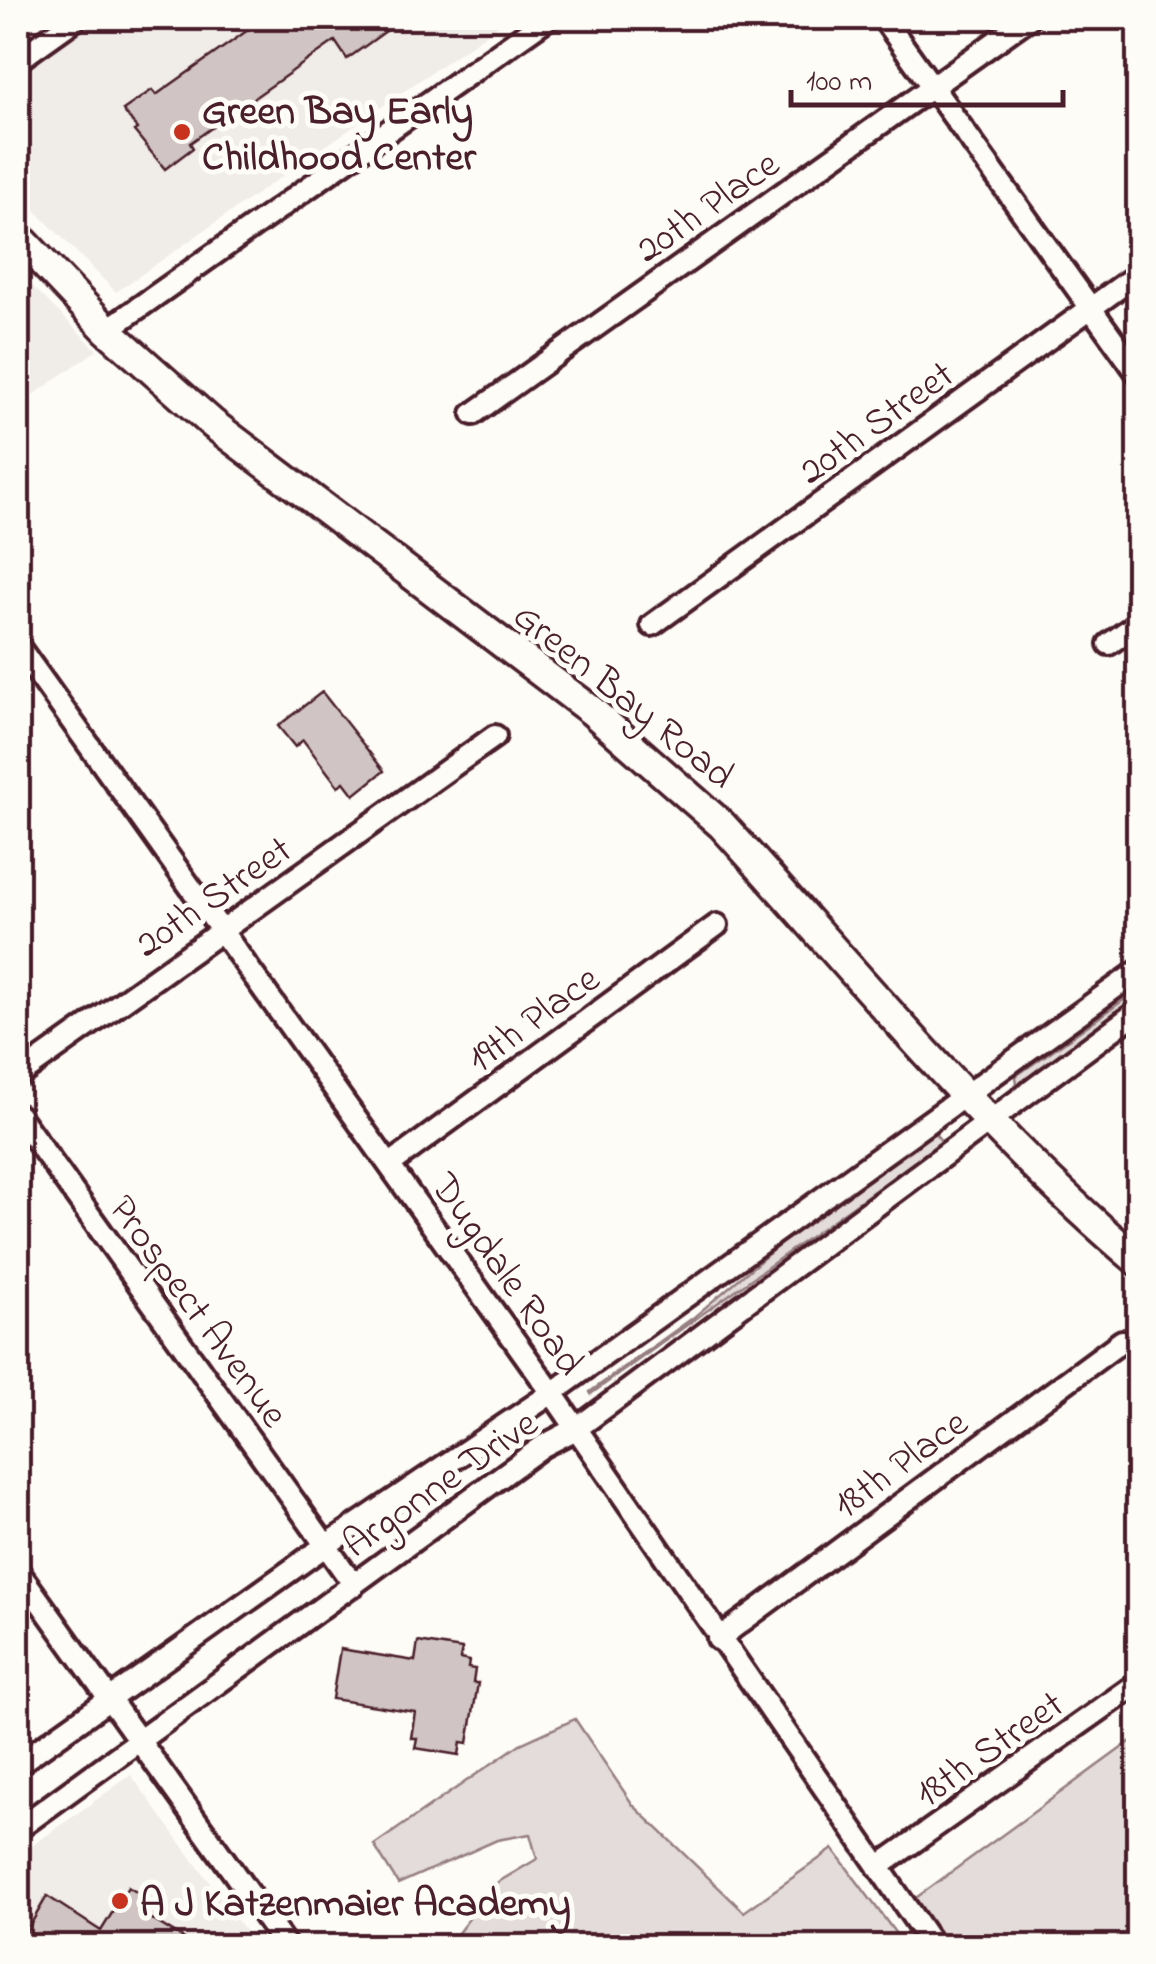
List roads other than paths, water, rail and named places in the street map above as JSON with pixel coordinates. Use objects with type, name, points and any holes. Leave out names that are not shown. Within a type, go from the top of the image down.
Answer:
[{"type":"main road","name":"Green Bay Road","points":[[18,236],[108,330],[258,460],[627,739],[722,825],[966,1096],[1065,1196],[1138,1261]]},
{"type":"street","points":[[18,60],[76,18]]},
{"type":"street","points":[[108,330],[548,18]]},
{"type":"street","points":[[882,18],[1138,374]]},
{"type":"street","name":"20th Place","points":[[473,414],[1029,18]]},
{"type":"street","name":"20th Street","points":[[652,626],[1138,274]]},
{"type":"street","points":[[1109,644],[1138,623]]},
{"type":"street","name":"Dugdale Road","points":[[18,646],[552,1394],[934,1946]]},
{"type":"street","name":"20th Street","points":[[18,1076],[495,736]]},
{"type":"street","name":"19th Place","points":[[389,1165],[717,925]]},
{"type":"street","name":"Argonne Drive","points":[[18,1764],[326,1546],[552,1394],[1138,971]]},
{"type":"street","name":"Argonne Drive","points":[[18,1829],[543,1446],[576,1429],[1138,1011]]},
{"type":"street","name":"Prospect Avenue","points":[[18,1115],[354,1585]]},
{"type":"street","name":"18th Place","points":[[718,1638],[1122,1341]]},
{"type":"street","points":[[18,1572],[286,1946]]},
{"type":"street","name":"18th Street","points":[[878,1868],[1138,1683]]},
{"type":"place","name":"Green Bay Early Childhood Center","points":[[182,132]]},
{"type":"place","name":"A J Katzenmaier Academy","points":[[120,1901]]}]
